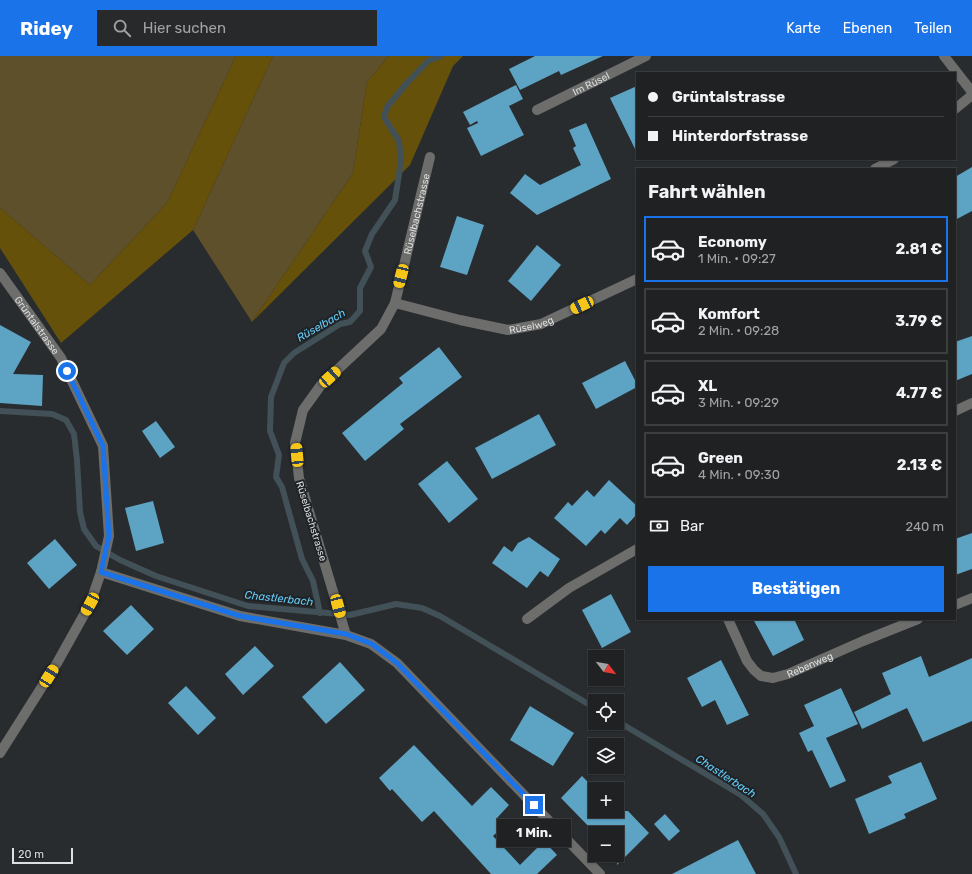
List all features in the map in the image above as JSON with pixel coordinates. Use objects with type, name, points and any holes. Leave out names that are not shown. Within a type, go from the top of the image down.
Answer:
[{"type":"street","name":"Im Rüsel","points":[[537,110],[646,56]]},
{"type":"street","points":[[944,56],[956,72]]},
{"type":"street","points":[[956,72],[972,94],[956,108]]},
{"type":"street","name":"Rüselbachstrasse","points":[[346,634],[299,478],[296,443],[303,410],[321,385],[380,329],[395,303],[430,157]]},
{"type":"street","points":[[877,168],[892,160]]},
{"type":"street","name":"Grüntalstrasse","points":[[0,273],[61,358],[103,446],[109,536],[102,569],[90,604],[64,650],[0,753]]},
{"type":"street","name":"Rüselweg","points":[[395,303],[460,320],[508,330],[541,324],[636,279]]},
{"type":"street","points":[[956,411],[972,403]]},
{"type":"street","points":[[527,619],[569,588],[636,550]]},
{"type":"street","points":[[102,569],[240,616],[346,634],[372,644],[397,663],[600,874]]},
{"type":"street","points":[[956,605],[972,598]]},
{"type":"street","name":"Rebenweg","points":[[728,620],[747,661],[761,676],[773,678],[788,674],[916,620]]},
{"type":"shaded area","points":[[0,56],[236,56],[167,203],[90,285],[0,208]]},
{"type":"shaded area","points":[[236,56],[273,56],[193,230],[61,343],[0,248],[0,208],[90,285],[167,203]]},
{"type":"shaded area","points":[[273,56],[389,56],[367,82],[353,173],[252,322],[193,230]]},
{"type":"shaded area","points":[[389,56],[463,56],[453,66],[410,165],[252,322],[353,173],[367,82]]},
{"type":"building","points":[[535,56],[603,56],[561,75],[559,71],[520,90],[509,69]]},
{"type":"building","points":[[516,85],[523,99],[509,106],[524,135],[481,156],[467,128],[478,123],[477,121],[470,125],[463,112]]},
{"type":"building","points":[[636,86],[636,151],[610,98]]},
{"type":"building","points":[[586,123],[611,179],[537,215],[510,193],[525,174],[540,185],[581,165],[573,148],[576,146],[569,130]]},
{"type":"building","points":[[972,167],[972,211],[956,219],[956,176]]},
{"type":"building","points":[[457,216],[484,225],[467,275],[440,267]]},
{"type":"building","points":[[537,245],[561,265],[531,301],[508,281]]},
{"type":"building","points":[[0,325],[31,342],[13,374],[43,375],[42,406],[0,403]]},
{"type":"building","points":[[972,336],[972,374],[956,381],[956,342]]},
{"type":"building","points":[[439,347],[462,377],[400,424],[404,429],[365,461],[342,433],[403,383],[399,378]]},
{"type":"building","points":[[625,361],[636,382],[636,388],[596,409],[582,383]]},
{"type":"building","points":[[539,414],[556,445],[492,479],[475,448]]},
{"type":"building","points":[[156,421],[175,447],[160,458],[142,431]]},
{"type":"building","points":[[447,461],[478,499],[449,523],[418,484]]},
{"type":"building","points":[[609,480],[636,505],[636,515],[627,525],[620,518],[605,534],[601,530],[586,546],[554,518],[568,502],[572,506],[587,490],[594,497]]},
{"type":"building","points":[[153,501],[164,543],[136,551],[125,508]]},
{"type":"building","points":[[972,533],[972,569],[956,575],[956,539]]},
{"type":"building","points":[[529,537],[560,559],[548,577],[540,571],[527,588],[492,563],[504,546],[512,552],[518,543]]},
{"type":"building","points":[[55,539],[77,565],[49,589],[27,563]]},
{"type":"building","points":[[611,594],[631,632],[602,648],[582,610]]},
{"type":"building","points":[[131,605],[154,629],[127,655],[103,631]]},
{"type":"building","points":[[754,620],[794,620],[804,640],[773,656]]},
{"type":"building","points":[[255,646],[274,666],[243,695],[225,674]]},
{"type":"building","points":[[921,656],[929,677],[972,658],[972,721],[923,742],[907,708],[862,729],[854,712],[891,694],[882,673]]},
{"type":"building","points":[[721,660],[749,715],[727,725],[715,700],[702,707],[687,678]]},
{"type":"building","points":[[340,662],[365,690],[326,724],[302,697]]},
{"type":"building","points":[[186,686],[216,718],[198,735],[168,703]]},
{"type":"building","points":[[841,688],[858,724],[826,738],[846,781],[830,788],[812,750],[808,752],[799,733],[814,726],[804,705]]},
{"type":"building","points":[[530,706],[574,733],[553,766],[510,740]]},
{"type":"building","points":[[414,745],[472,806],[491,787],[509,805],[497,818],[504,826],[493,836],[520,865],[544,841],[557,855],[537,874],[491,874],[434,811],[422,822],[392,789],[390,791],[379,778]]},
{"type":"building","points":[[921,762],[937,799],[904,814],[906,818],[869,834],[855,799],[892,783],[888,776]]},
{"type":"building","points":[[582,776],[588,782],[588,818],[624,818],[624,811],[628,811],[649,833],[624,858],[624,826],[588,826],[561,798]]},
{"type":"building","points":[[665,814],[680,831],[669,841],[654,824]]},
{"type":"building","points":[[738,840],[756,874],[672,874]]},
{"type":"waterway","name":"Rüselbach","points":[[320,613],[313,581],[302,559],[282,487],[276,477],[279,455],[270,431],[271,397],[284,363],[294,353],[340,324],[350,322],[360,311],[360,288],[371,267],[365,251],[372,234],[395,200],[401,161],[399,141],[384,117],[387,107],[428,61],[441,56]]},
{"type":"waterway","name":"Chastlerbach","points":[[0,411],[52,414],[66,420],[74,434],[80,512],[84,529],[96,546],[120,560],[156,576],[248,606],[350,615],[396,604],[422,608],[440,616],[588,704]]},
{"type":"waterway","name":"Chastlerbach","points":[[624,725],[741,795],[763,814],[779,837],[796,874]]},
{"type":"route","points":[[67,371],[103,446],[109,536],[101,572],[240,616],[346,634],[372,644],[397,663],[534,805]]}]
